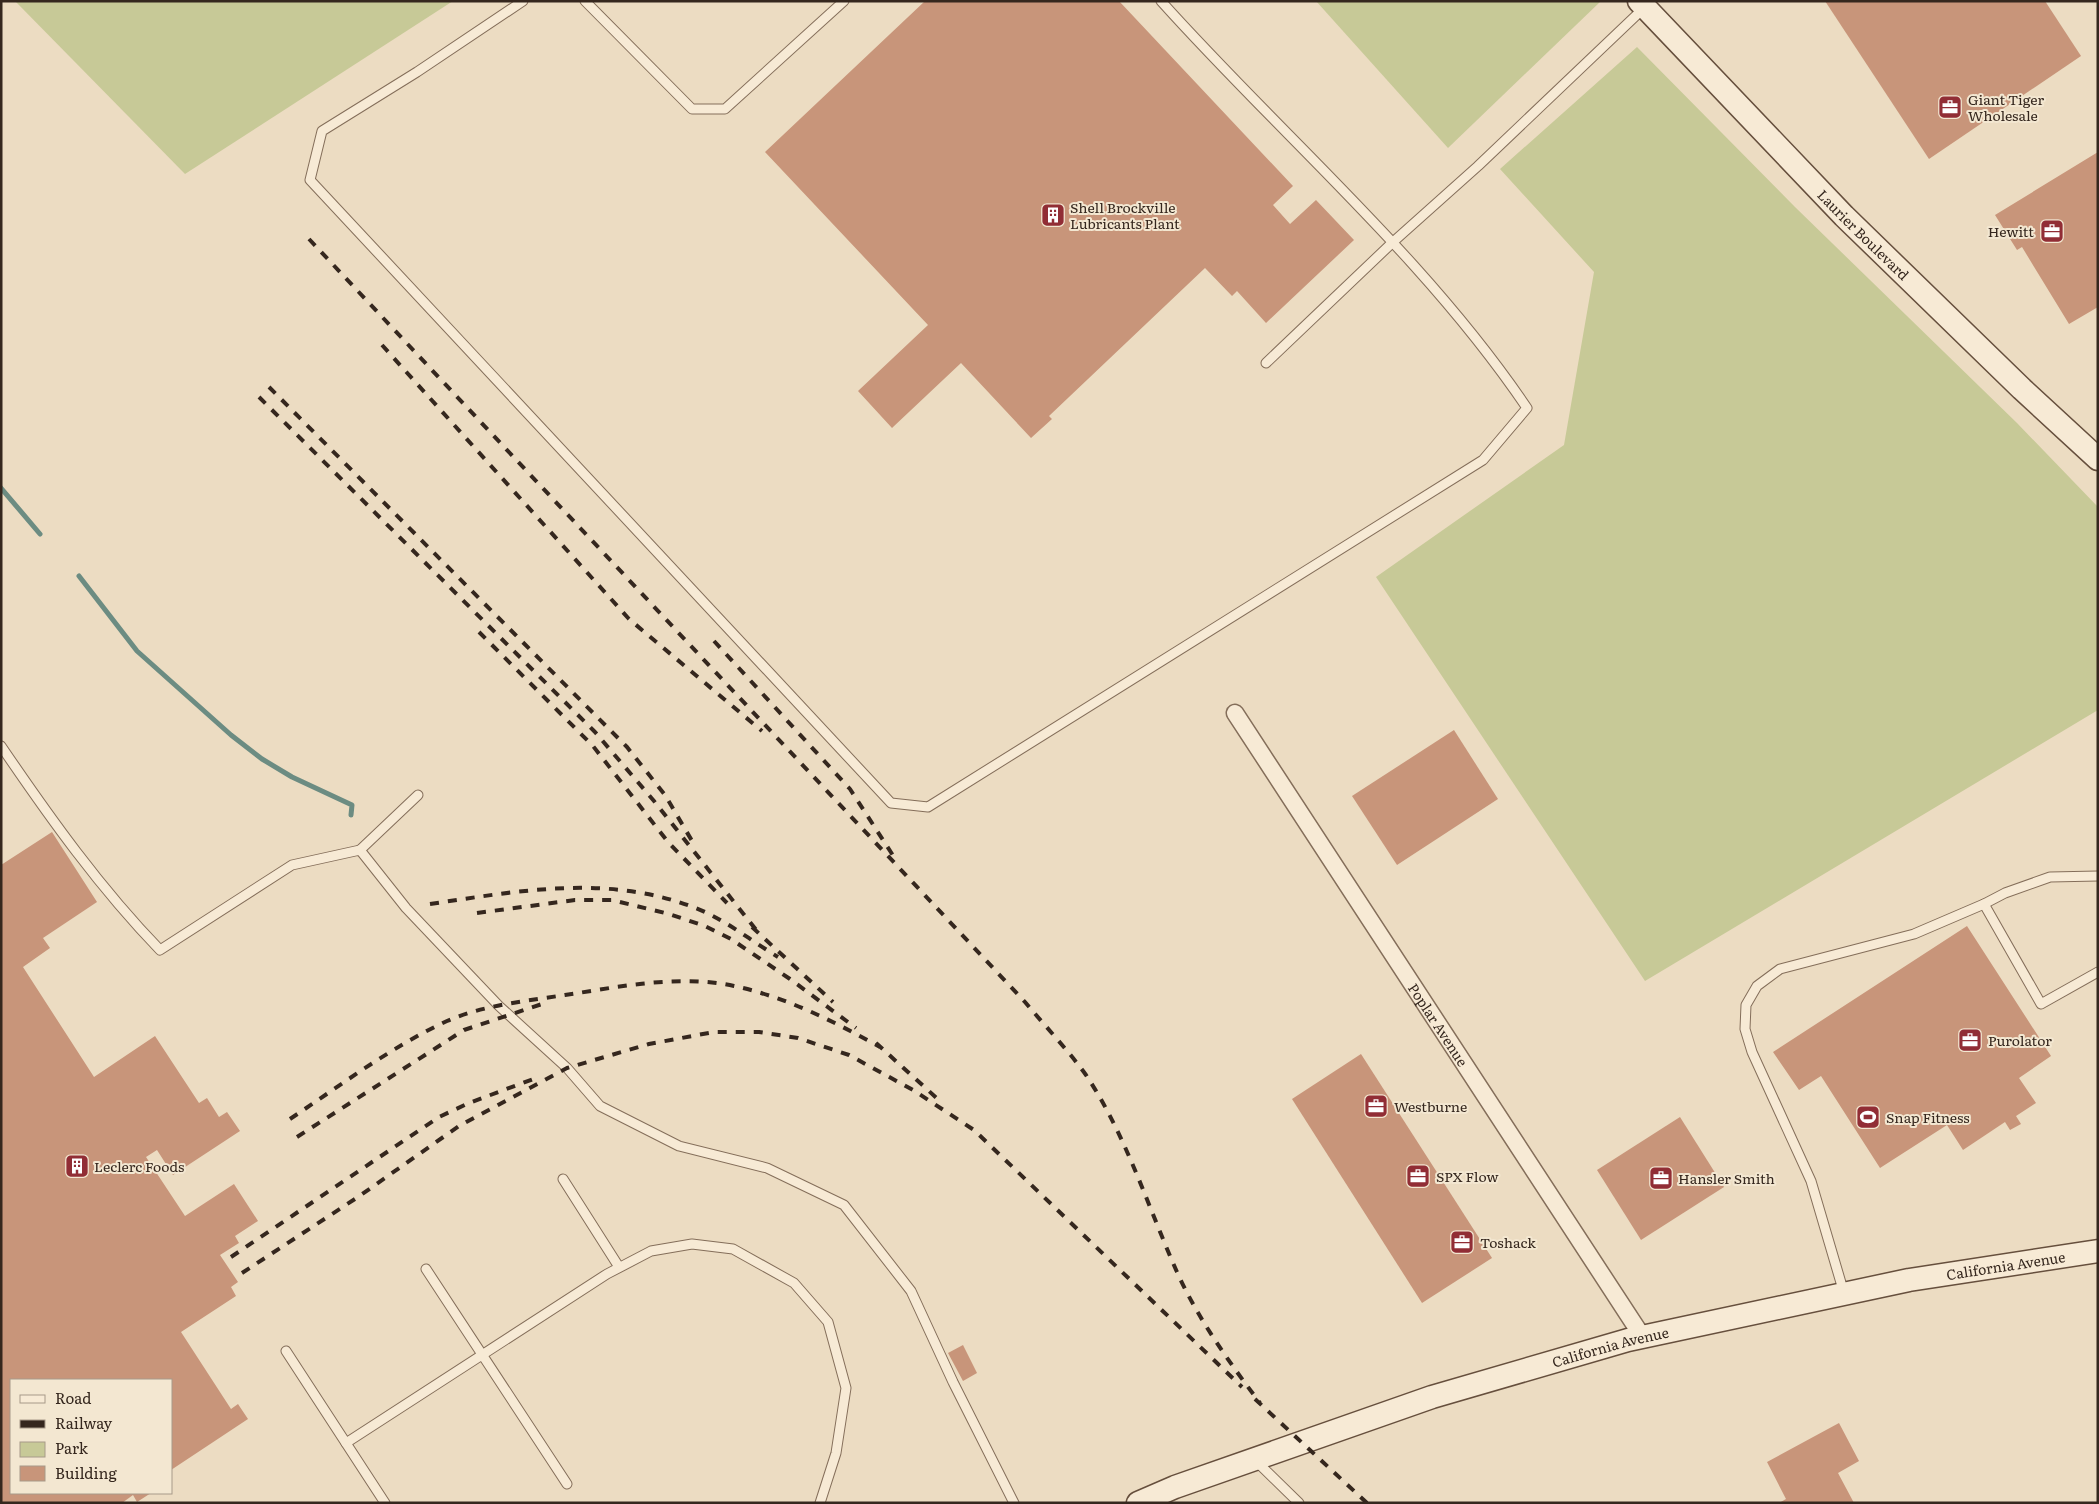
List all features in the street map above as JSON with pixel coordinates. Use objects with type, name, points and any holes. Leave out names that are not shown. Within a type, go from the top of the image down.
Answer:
[{"type":"street","name":"Laurier Boulevard","points":[[1645,3],[1844,216],[2022,389],[2098,459]]},
{"type":"street","name":"Poplar Avenue","points":[[1235,713],[1642,1336]]},
{"type":"street","name":"California Avenue","points":[[1138,1503],[1175,1487],[1432,1397],[1642,1336],[1909,1280],[2098,1252]]},
{"type":"lane","points":[[523,1],[417,72],[322,131],[310,180],[891,803],[928,808],[1483,460],[1527,408],[1495,361],[1393,242],[1217,64],[1161,1]]},
{"type":"lane","points":[[585,1],[692,109],[725,110],[844,1]]},
{"type":"lane","points":[[1266,362],[1393,242],[1478,166],[1645,3]]},
{"type":"lane","points":[[1,746],[36,798],[122,910],[160,950],[292,865],[360,850],[418,795]]},
{"type":"lane","points":[[360,850],[406,908],[499,1006],[566,1068],[600,1106],[679,1146],[767,1168],[844,1205],[911,1291],[953,1382],[1014,1503]]},
{"type":"lane","points":[[1844,1294],[1811,1181],[1752,1052],[1744,1029],[1746,1005],[1757,986],[1780,969],[1914,934],[1984,904],[2005,892],[2050,877],[2098,876]]},
{"type":"lane","points":[[1984,904],[2041,1004],[2098,972]]},
{"type":"lane","points":[[563,1179],[619,1267]]},
{"type":"lane","points":[[346,1442],[619,1267],[651,1251],[692,1244],[734,1249],[794,1282],[828,1322],[846,1388],[836,1452],[820,1503]]},
{"type":"lane","points":[[426,1269],[567,1484]]},
{"type":"lane","points":[[286,1351],[385,1503]]},
{"type":"lane","points":[[1255,1459],[1299,1503]]},
{"type":"green space","points":[[15,1],[453,1],[185,174]]},
{"type":"green space","points":[[1316,1],[1599,1],[1600,2],[1448,148]]},
{"type":"green space","points":[[1637,47],[1795,207],[2017,423],[2098,507],[2098,710],[1645,981],[1376,577],[1564,445],[1594,272],[1500,169]]},
{"type":"building","name":"Shell Brockville Lubricants Plant","points":[[925,1],[1119,1],[1293,186],[1273,205],[1290,224],[1316,200],[1354,240],[1266,323],[1237,291],[1232,296],[1205,268],[1049,416],[1052,419],[1031,438],[961,363],[892,428],[858,391],[928,325],[765,152]]},
{"type":"building","name":"Giant Tiger Wholesale","points":[[1825,1],[2045,1],[2081,56],[1929,159]]},
{"type":"building","name":"Hewitt","points":[[2098,152],[2098,307],[2069,324],[2022,247],[2017,250],[1995,215]]},
{"type":"building","points":[[1454,730],[1498,799],[1397,865],[1352,796]]},
{"type":"building","name":"Leclerc Foods","points":[[52,832],[97,902],[43,938],[50,948],[23,967],[94,1077],[155,1036],[199,1103],[207,1098],[219,1117],[227,1112],[240,1131],[173,1175],[157,1150],[146,1157],[185,1216],[234,1184],[258,1221],[235,1236],[239,1243],[220,1255],[238,1282],[231,1287],[236,1296],[181,1332],[231,1409],[238,1404],[248,1419],[172,1469],[172,1379],[10,1379],[10,1494],[149,1494],[137,1502],[133,1495],[122,1503],[1,1503],[1,865]]},
{"type":"building","points":[[1967,926],[2051,1056],[2019,1078],[2036,1103],[2016,1116],[2021,1124],[2010,1130],[2005,1122],[1963,1150],[1947,1125],[1880,1168],[1821,1076],[1799,1090],[1773,1052]]},
{"type":"building","points":[[1361,1054],[1492,1258],[1422,1303],[1292,1099]]},
{"type":"building","name":"Hansler Smith","points":[[1680,1117],[1724,1187],[1641,1240],[1597,1170]]},
{"type":"building","points":[[963,1345],[977,1373],[963,1381],[948,1353]]},
{"type":"building","points":[[1839,1423],[1859,1461],[1838,1473],[1854,1503],[1779,1503],[1786,1499],[1767,1462]]},
{"type":"waterway","points":[[1,488],[40,534]]},
{"type":"waterway","points":[[79,576],[137,651],[231,735],[262,759],[292,777],[352,805],[351,815]]},
{"type":"railway","points":[[309,239],[1025,1002],[1072,1056],[1086,1075],[1113,1122],[1136,1172],[1166,1247],[1194,1307],[1260,1403]]},
{"type":"railway","points":[[382,345],[629,619],[762,731]]},
{"type":"railway","points":[[269,387],[627,747],[665,795],[695,846]]},
{"type":"railway","points":[[259,397],[595,732],[654,801],[757,931]]},
{"type":"railway","points":[[479,632],[593,746],[668,842],[727,903]]},
{"type":"railway","points":[[714,641],[850,789],[894,857]]},
{"type":"railway","points":[[430,904],[496,894],[562,888],[628,891],[660,897],[693,907],[726,923],[778,957]]},
{"type":"railway","points":[[477,913],[575,900],[612,900],[669,914],[705,926],[731,939],[790,979],[856,1028]]},
{"type":"railway","points":[[752,927],[833,1002]]},
{"type":"railway","points":[[290,1119],[386,1054],[447,1021],[505,1004],[628,985],[692,981],[734,986],[791,1003],[845,1028],[880,1047]]},
{"type":"railway","points":[[297,1137],[464,1030],[542,1004]]},
{"type":"railway","points":[[242,1273],[358,1197],[459,1126],[567,1068],[649,1044],[714,1032],[759,1032],[798,1038],[849,1055],[913,1090],[974,1130],[1242,1387]]},
{"type":"railway","points":[[876,1043],[941,1102]]},
{"type":"railway","points":[[231,1257],[439,1117],[469,1103],[536,1078]]},
{"type":"railway","points":[[1255,1399],[1367,1503]]},
{"type":"place","name":"Giant Tiger Wholesale","points":[[1950,107]]},
{"type":"place","name":"Shell Brockville Lubricants Plant","points":[[1053,215]]},
{"type":"place","name":"Hewitt","points":[[2052,231]]},
{"type":"place","name":"Purolator","points":[[1970,1040]]},
{"type":"place","name":"Westburne","points":[[1376,1106]]},
{"type":"place","name":"Snap Fitness","points":[[1868,1117]]},
{"type":"place","name":"Leclerc Foods","points":[[77,1166]]},
{"type":"place","name":"SPX Flow","points":[[1418,1176]]},
{"type":"place","name":"Hansler Smith","points":[[1661,1178]]},
{"type":"place","name":"Toshack","points":[[1462,1242]]}]
